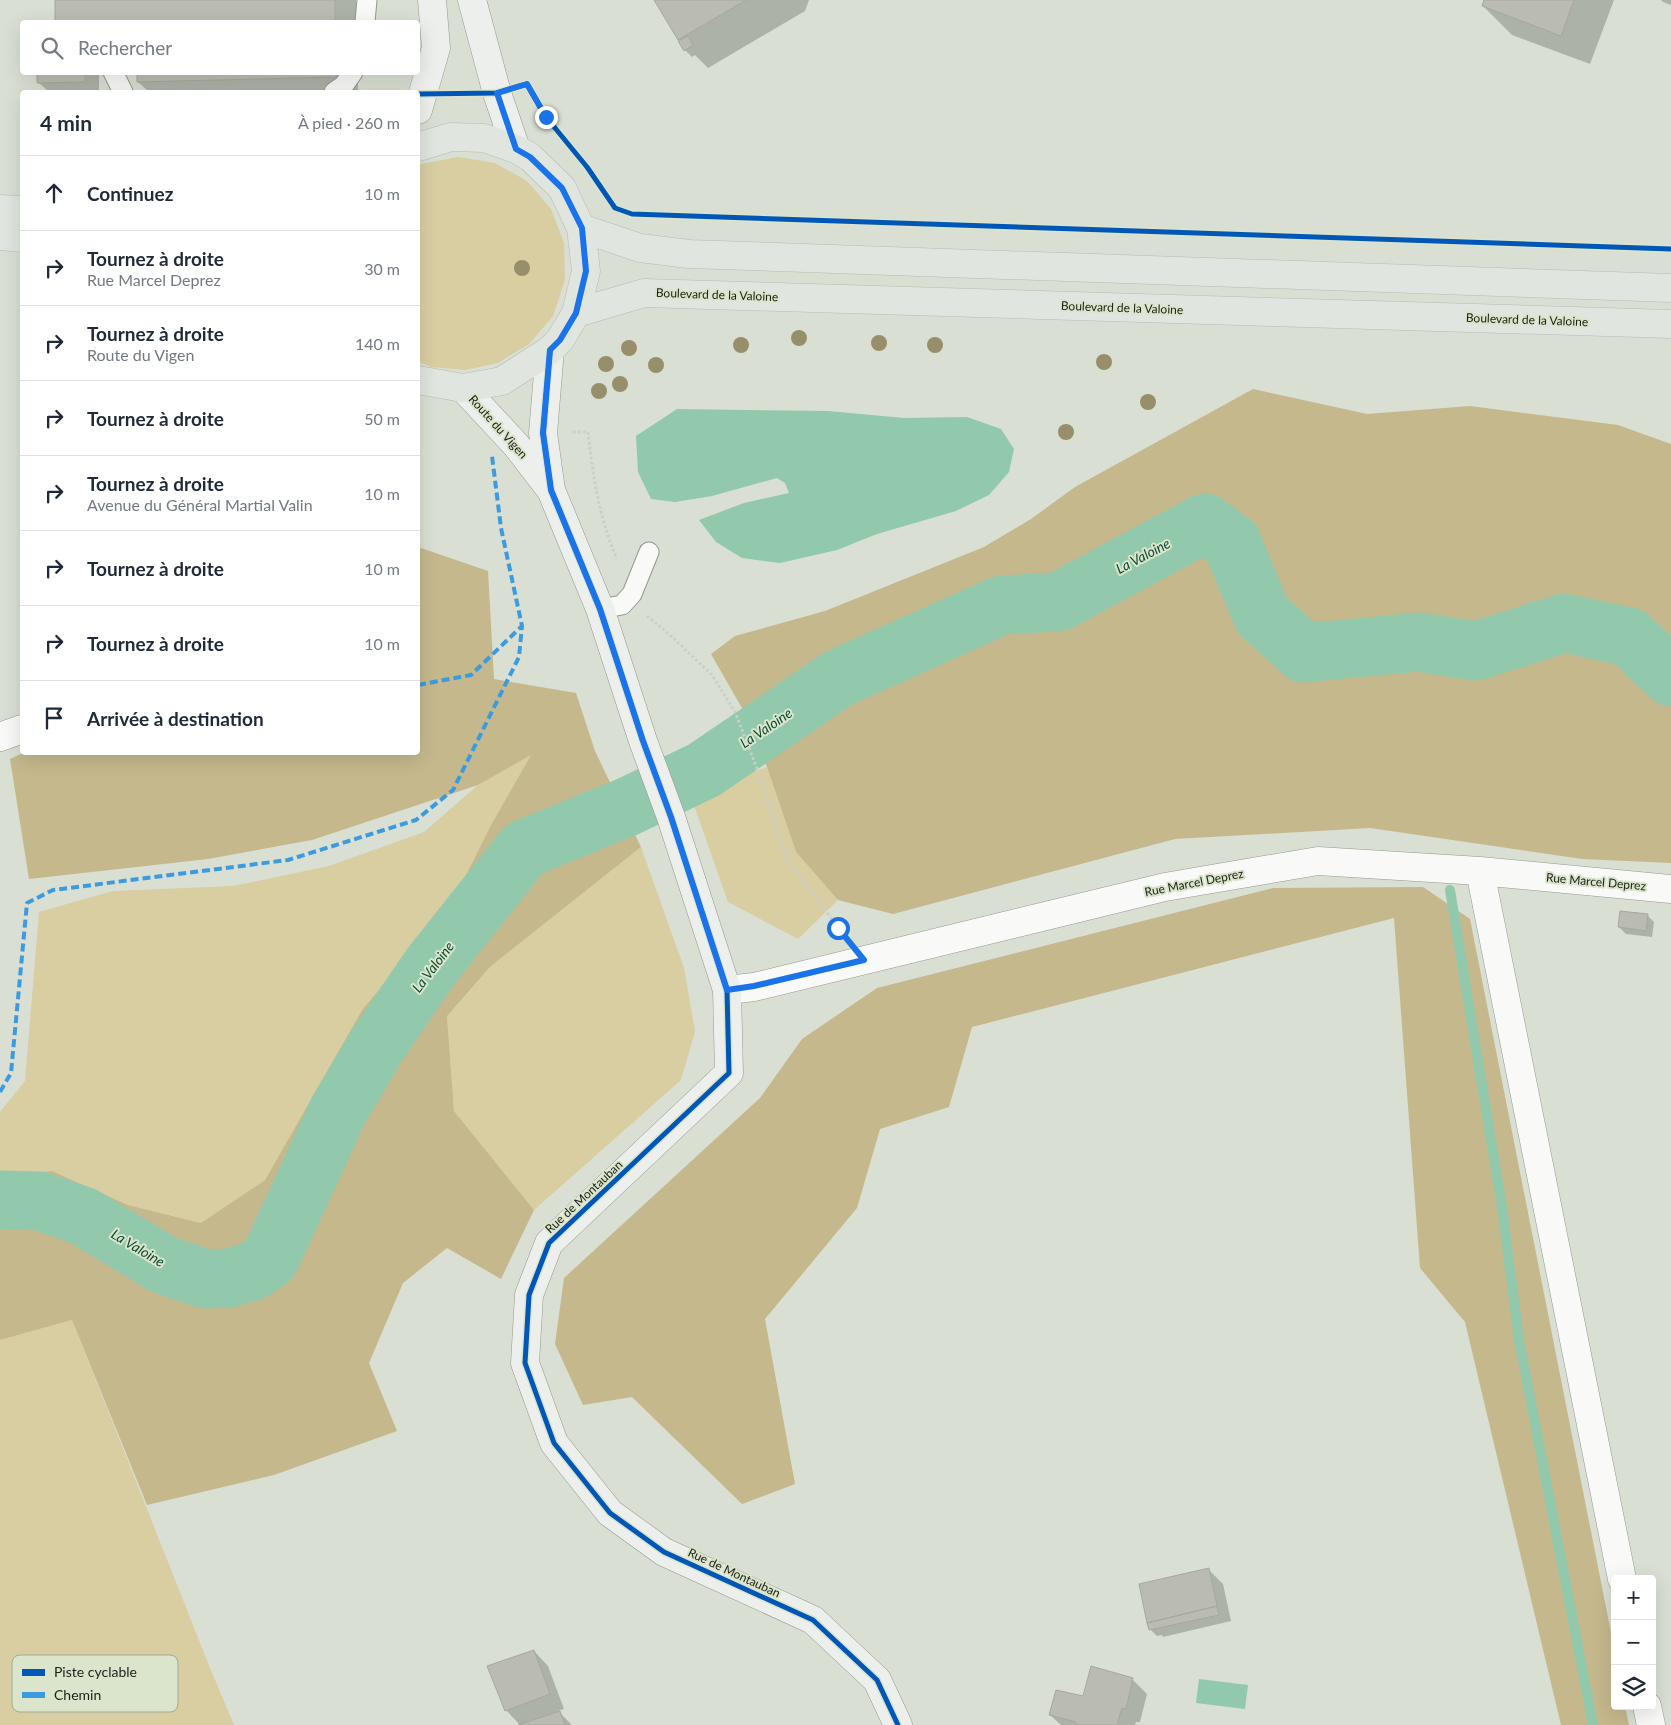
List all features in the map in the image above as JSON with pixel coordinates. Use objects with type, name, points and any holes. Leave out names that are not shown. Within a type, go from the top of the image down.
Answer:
[{"type":"main road","points":[[420,146],[452,137],[484,138],[516,149],[530,157],[562,188],[582,228],[586,271],[576,313],[560,340],[550,350],[502,381],[463,388],[420,380]]},
{"type":"main road","points":[[0,209],[20,210]]},
{"type":"main road","points":[[582,228],[640,248],[689,254],[1671,288]]},
{"type":"main road","points":[[0,236],[20,238]]},
{"type":"main road","name":"Boulevard de la Valoine","points":[[576,313],[644,293],[1671,324]]},
{"type":"street","points":[[420,103],[436,48],[432,0]]},
{"type":"street","points":[[472,0],[497,93],[516,149]]},
{"type":"street","name":"Route du Vigen","points":[[550,350],[543,433],[551,490],[600,609],[643,741],[671,817],[727,990]]},
{"type":"street","name":"Route du Vigen","points":[[463,388],[516,445],[551,490]]},
{"type":"street","points":[[0,737],[20,730]]},
{"type":"street","name":"Rue Marcel Deprez","points":[[727,990],[754,986],[1165,887],[1318,861],[1480,871],[1671,889]]},
{"type":"street","points":[[1480,871],[1621,1575]]},
{"type":"street","name":"Rue de Montauban","points":[[727,990],[729,1072],[549,1243],[529,1295],[525,1363],[554,1443],[610,1513],[664,1552],[813,1620],[877,1680],[898,1725]]},
{"type":"street","points":[[1648,1710],[1651,1725]]},
{"type":"lane","points":[[365,20],[367,0]]},
{"type":"lane","points":[[114,75],[122,90]]},
{"type":"lane","points":[[337,90],[344,85],[351,75]]},
{"type":"lane","points":[[600,609],[622,605],[632,594],[649,552]]},
{"type":"path","points":[[743,733],[758,771],[786,858],[864,960]]},
{"type":"shaded area","points":[[458,157],[495,163],[527,181],[551,209],[564,243],[565,280],[553,316],[529,344],[498,363],[465,370],[431,367],[420,362],[421,164]]},
{"type":"shaded area","points":[[1253,389],[1367,414],[1470,406],[1618,425],[1671,444],[1671,863],[1582,859],[1370,828],[1175,839],[893,914],[838,900],[796,852],[754,729],[711,654],[735,636],[825,611],[984,547],[1031,519],[1075,487]]},
{"type":"shaded area","points":[[677,409],[828,411],[904,418],[967,417],[1001,429],[1014,449],[1009,472],[989,495],[956,511],[877,534],[837,550],[780,563],[742,558],[716,542],[699,520],[744,503],[789,493],[785,483],[777,478],[712,496],[675,502],[651,499],[638,472],[636,436]]},
{"type":"shaded area","points":[[420,548],[488,571],[494,679],[576,693],[595,751],[641,847],[491,966],[447,1016],[454,1111],[534,1210],[501,1279],[447,1248],[403,1283],[369,1363],[397,1431],[274,1475],[147,1505],[72,1320],[0,1340],[0,1177],[52,1171],[128,1205],[201,1223],[265,1180],[362,1010],[453,901],[491,825],[531,755],[478,785],[312,840],[208,859],[29,879],[10,759],[20,754],[420,755]]},
{"type":"shaded area","points":[[532,754],[491,825],[453,901],[362,1010],[265,1180],[201,1223],[128,1205],[52,1171],[0,1177],[0,1112],[25,1081],[39,912],[113,891],[233,886],[329,866],[424,832],[478,785]]},
{"type":"shaded area","points":[[767,767],[796,852],[838,900],[798,939],[728,902],[690,794]]},
{"type":"shaded area","points":[[641,847],[684,968],[695,1031],[681,1080],[534,1210],[454,1111],[447,1016],[491,966]]},
{"type":"shaded area","points":[[1423,887],[1470,919],[1611,1633],[1611,1710],[1626,1710],[1629,1725],[1561,1725],[1465,1322],[1420,1268],[1394,918],[972,1027],[949,1107],[880,1129],[857,1208],[765,1319],[795,1484],[742,1504],[632,1397],[583,1405],[555,1344],[564,1278],[760,1098],[802,1039],[877,988],[1273,888]]},
{"type":"shaded area","points":[[72,1320],[234,1725],[0,1725],[0,1340]]},
{"type":"shaded area","points":[[1199,1679],[1248,1685],[1245,1709],[1196,1703]]},
{"type":"building","points":[[55,0],[335,0],[335,20],[55,20]]},
{"type":"building","points":[[654,0],[746,0],[678,40]]},
{"type":"building","points":[[1484,0],[1574,0],[1561,36],[1482,6]]},
{"type":"building","points":[[688,36],[693,45],[684,51],[678,41]]},
{"type":"building","points":[[37,75],[85,75],[85,82],[37,83]]},
{"type":"building","points":[[137,75],[337,75],[337,77],[137,82]]},
{"type":"building","points":[[1620,911],[1648,914],[1646,931],[1618,927]]},
{"type":"building","points":[[1209,1568],[1217,1606],[1147,1623],[1139,1584]]},
{"type":"building","points":[[1217,1606],[1219,1615],[1149,1630],[1147,1623]]},
{"type":"building","points":[[534,1650],[550,1694],[505,1711],[487,1666]]},
{"type":"building","points":[[1091,1666],[1133,1678],[1126,1709],[1122,1708],[1117,1725],[1075,1725],[1076,1722],[1049,1715],[1056,1690],[1083,1696]]},
{"type":"building","points":[[560,1711],[565,1725],[518,1725]]},
{"type":"waterway","name":"La Valoine","points":[[0,1200],[40,1201],[83,1216],[164,1265],[206,1279],[229,1278],[253,1271],[270,1259],[338,1111],[377,1045],[432,965],[524,849],[627,807],[704,770],[839,678],[1002,605],[1058,602],[1205,523],[1232,543],[1262,615],[1304,653],[1418,642],[1476,651],[1564,623],[1629,637],[1671,677]]},
{"type":"waterway","points":[[1450,890],[1502,1207],[1519,1340],[1593,1725]]},
{"type":"marked path","points":[[0,1092],[11,1073],[27,903],[53,890],[288,860],[416,820],[453,790],[519,657],[522,626],[501,528],[492,456]]},
{"type":"marked path","points":[[420,685],[471,675],[522,626]]},
{"type":"cycle path","points":[[420,94],[497,93],[527,84],[546,117],[587,167],[615,208],[632,214],[1671,249]]},
{"type":"cycle path","points":[[550,350],[543,433],[551,490],[600,609],[643,741],[671,817],[727,990],[729,1073],[549,1243],[529,1295],[525,1363],[554,1443],[610,1513],[664,1552],[813,1620],[877,1680],[898,1725]]},
{"type":"route","points":[[546,117],[527,84],[497,93],[516,149],[530,157],[562,188],[582,228],[586,271],[576,313],[560,340],[550,350],[543,433],[551,490],[600,609],[643,741],[671,817],[727,990],[754,986],[864,960],[838,928]]}]
